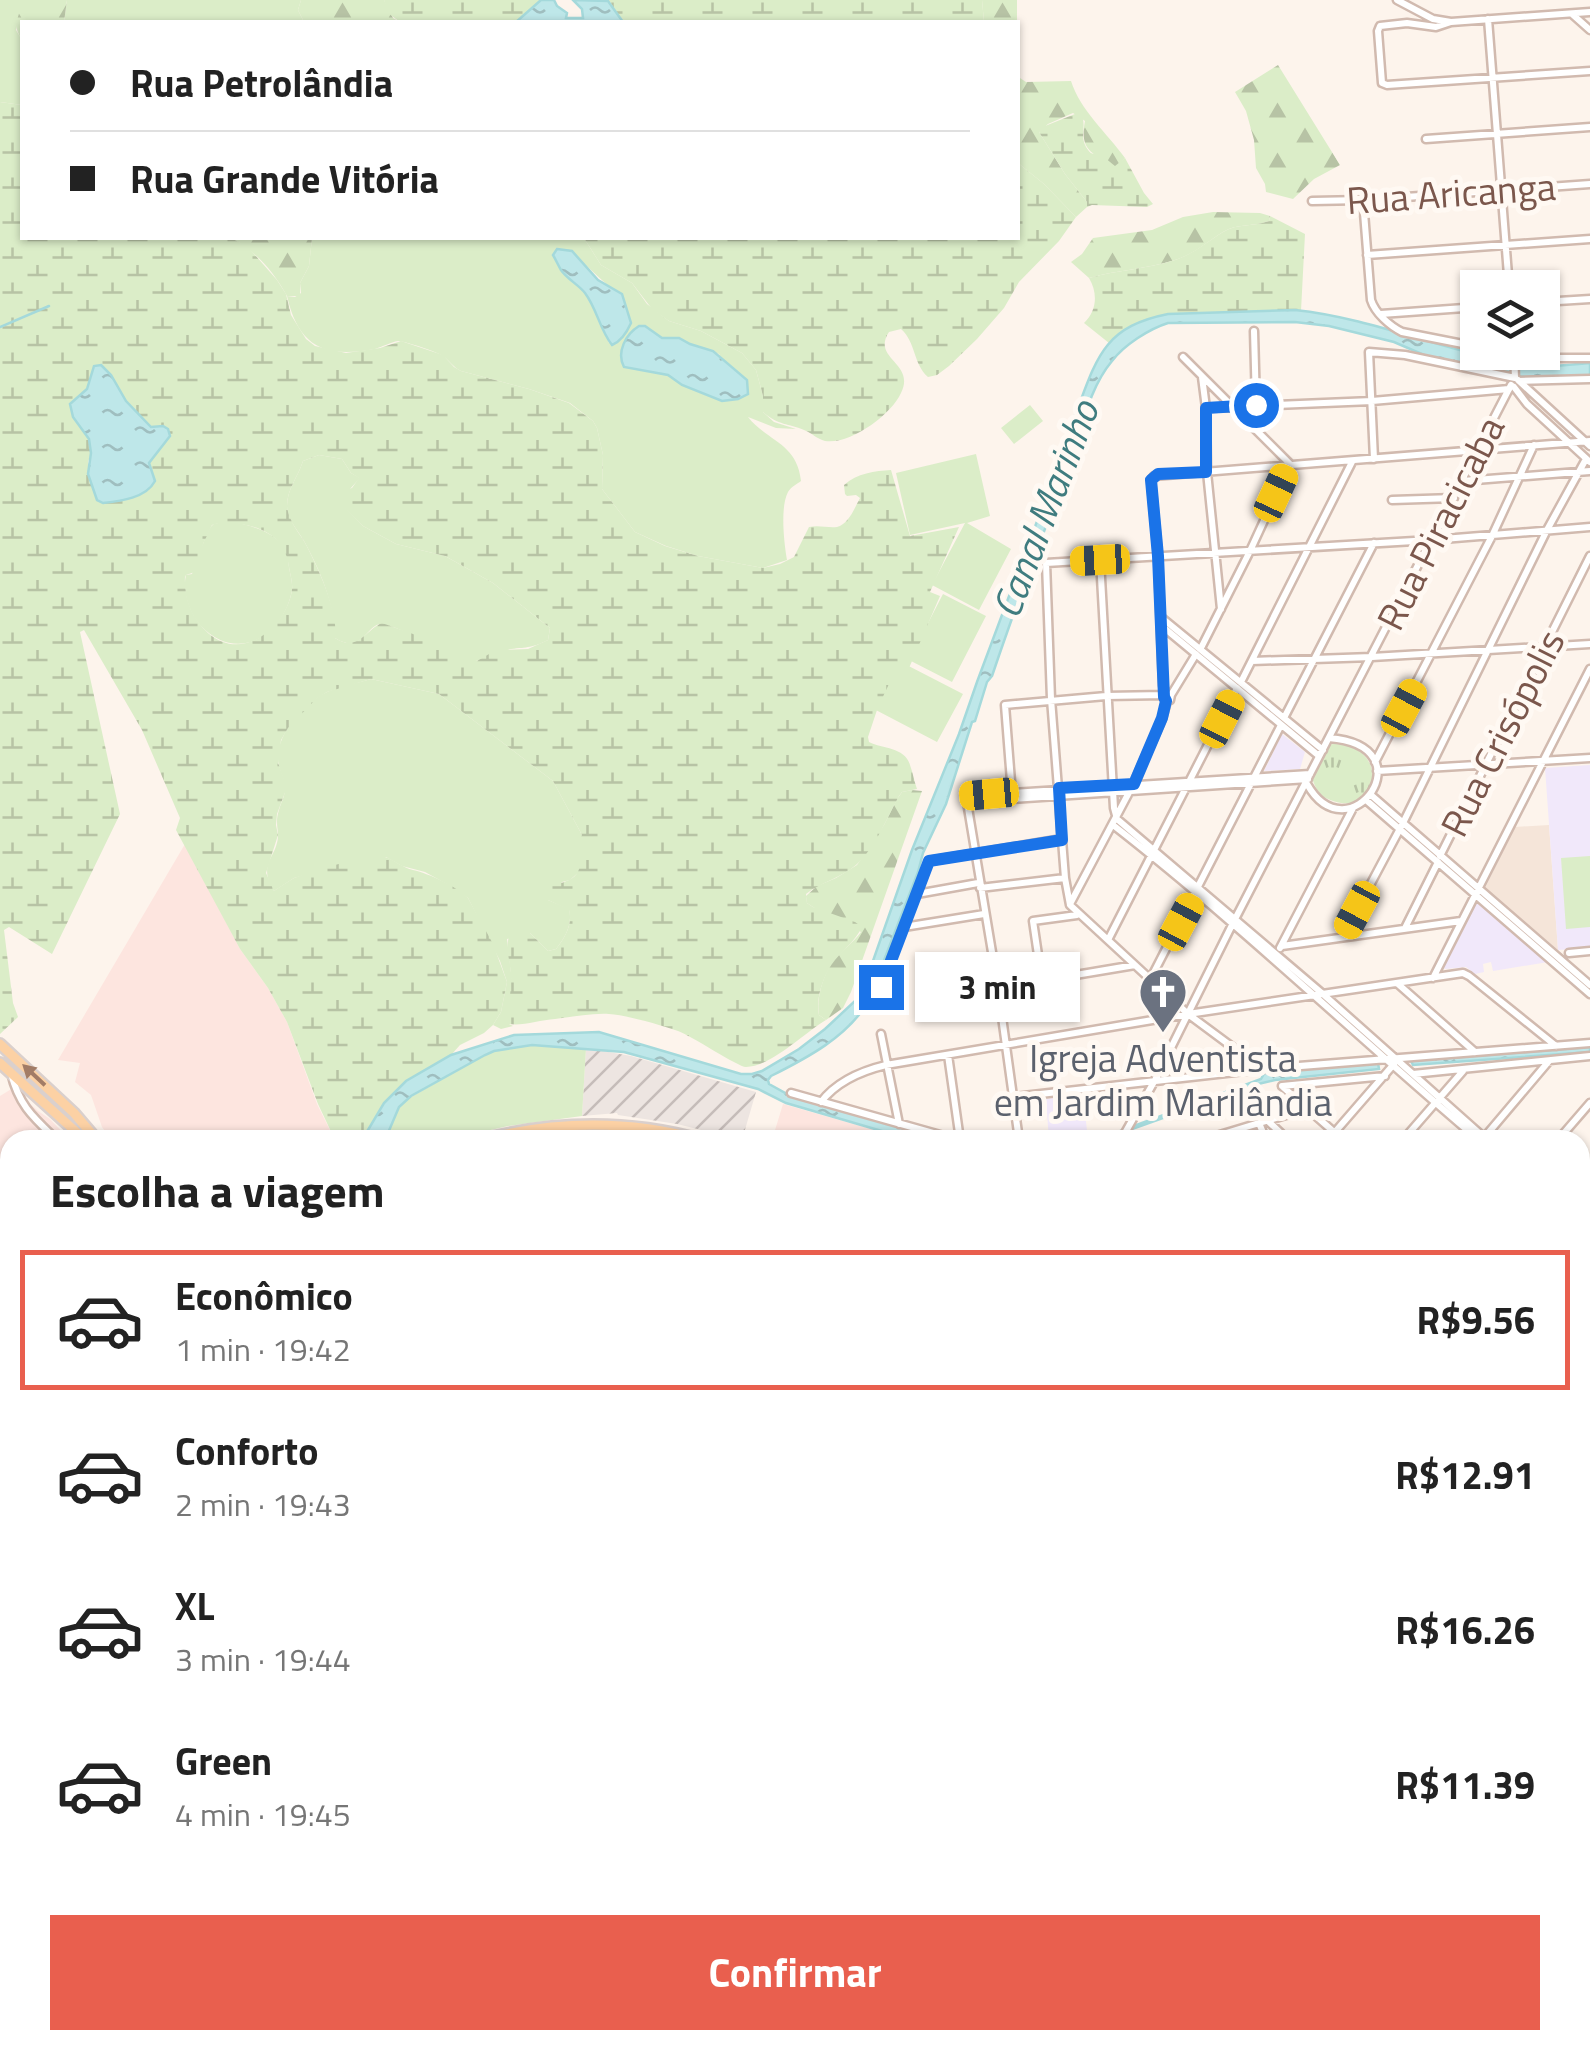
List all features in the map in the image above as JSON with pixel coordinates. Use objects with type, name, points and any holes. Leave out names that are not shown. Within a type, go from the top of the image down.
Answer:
[{"type":"main road","points":[[0,1044],[90,1130]]},
{"type":"main road","points":[[0,1063],[71,1130]]},
{"type":"main road","points":[[537,1130],[614,1125],[655,1130]]},
{"type":"street","points":[[1398,0],[1428,17],[1451,22]]},
{"type":"street","points":[[1590,12],[1436,26],[1380,26],[1379,48],[1384,84],[1590,71]]},
{"type":"street","points":[[1570,13],[1590,30]]},
{"type":"street","points":[[1488,19],[1508,270]]},
{"type":"street","points":[[1426,139],[1590,128]]},
{"type":"street","name":"Rua Aricanga","points":[[1312,201],[1590,184]]},
{"type":"street","points":[[1363,200],[1371,302],[1391,326],[1402,332],[1460,343]]},
{"type":"street","points":[[1367,255],[1590,239]]},
{"type":"street","points":[[1560,301],[1590,299]]},
{"type":"street","points":[[1380,314],[1460,308]]},
{"type":"street","points":[[1254,331],[1254,428]]},
{"type":"street","points":[[1374,459],[1369,352],[1405,356],[1527,384],[1590,379]]},
{"type":"street","points":[[1183,357],[1290,464]]},
{"type":"street","points":[[1560,358],[1590,358]]},
{"type":"street","points":[[1343,936],[1547,530],[1588,460],[1527,404],[1514,382],[1514,370]]},
{"type":"street","points":[[1202,374],[1206,472],[1221,610]]},
{"type":"street","points":[[1206,408],[1372,401],[1514,382]]},
{"type":"street","name":"Rua Piracicaba","points":[[1126,1130],[1514,382]]},
{"type":"street","points":[[1527,384],[1588,443]]},
{"type":"street","points":[[1547,444],[1552,436],[1551,427]]},
{"type":"street","points":[[1070,905],[1132,787],[1162,718],[1167,696],[1151,480],[1154,476],[1588,443]]},
{"type":"street","points":[[1018,1130],[966,799],[1309,779],[1314,795],[1327,804],[1354,807],[1368,798],[1376,786],[1376,766],[1534,445]]},
{"type":"street","points":[[1108,940],[1352,461]]},
{"type":"street","points":[[1167,696],[1221,610],[1290,464]]},
{"type":"street","points":[[1463,481],[1590,471]]},
{"type":"street","points":[[1392,500],[1454,498]]},
{"type":"street","points":[[1262,1070],[1188,1014],[1070,905],[1051,700],[1046,563],[1590,528]]},
{"type":"street","points":[[1151,978],[1374,543]]},
{"type":"street","name":"Rua Crisópolis","points":[[1404,928],[1590,556]]},
{"type":"street","points":[[1100,560],[1115,822],[1473,1130]]},
{"type":"street","points":[[1162,622],[1321,753]]},
{"type":"street","points":[[1252,662],[1590,644]]},
{"type":"street","points":[[1433,978],[1590,669]]},
{"type":"street","points":[[1012,796],[1005,705],[1106,696],[1167,696]]},
{"type":"street","points":[[1330,738],[1359,745],[1369,752],[1376,766]]},
{"type":"street","points":[[1376,766],[1430,768],[1590,758]]},
{"type":"street","points":[[1368,798],[1590,985]]},
{"type":"street","points":[[1276,954],[1354,807]]},
{"type":"street","points":[[872,1009],[929,861],[1062,840]]},
{"type":"street","points":[[916,894],[1065,878]]},
{"type":"street","points":[[904,927],[984,914]]},
{"type":"street","points":[[1042,982],[1033,921],[1078,914]]},
{"type":"street","points":[[1282,946],[1462,920]]},
{"type":"street","points":[[1234,922],[1324,995],[1438,1100]]},
{"type":"street","points":[[1565,961],[1590,951]]},
{"type":"street","points":[[1565,961],[1590,994]]},
{"type":"street","points":[[998,988],[1137,965]]},
{"type":"street","points":[[821,1102],[846,1080],[886,1065],[1463,973],[1556,1046]]},
{"type":"street","points":[[1398,984],[1476,1052]]},
{"type":"street","points":[[881,1034],[898,1124]]},
{"type":"street","points":[[1013,1096],[1262,1070],[1590,1043]]},
{"type":"street","points":[[948,1055],[958,1130]]},
{"type":"street","points":[[1412,1074],[1590,1056]]},
{"type":"street","points":[[1491,1130],[1549,1060]]},
{"type":"street","points":[[1336,1130],[1393,1061]]},
{"type":"street","points":[[1412,1130],[1463,1070]]},
{"type":"street","points":[[10,1072],[20,1101],[48,1130]]},
{"type":"street","points":[[1332,1130],[1282,1086],[1384,1076]]},
{"type":"street","points":[[791,1094],[921,1130]]},
{"type":"street","points":[[20,1101],[20,1096],[37,1097]]},
{"type":"street","points":[[1568,1130],[1589,1108]]},
{"type":"street","points":[[1236,1130],[1306,1109]]},
{"type":"street","points":[[1263,1122],[1274,1130]]},
{"type":"street","points":[[1263,1122],[1264,1130]]},
{"type":"shaded area","points":[[1282,734],[1305,752],[1300,769],[1264,771]]},
{"type":"shaded area","points":[[1590,765],[1590,948],[1558,950],[1545,768]]},
{"type":"shaded area","points":[[1549,825],[1558,950],[1485,888],[1515,827]]},
{"type":"shaded area","points":[[185,844],[240,949],[287,1022],[330,1130],[104,1130],[91,1095],[75,1082],[80,1063],[58,1060]]},
{"type":"shaded area","points":[[1476,903],[1548,962],[1493,971],[1491,962],[1483,964],[1484,972],[1475,974],[1466,967],[1445,969]]},
{"type":"shaded area","points":[[586,1048],[631,1056],[756,1092],[745,1130],[701,1130],[617,1113],[582,1116]]},
{"type":"shaded area","points":[[13,1088],[60,1130],[0,1130],[0,1096]]},
{"type":"shaded area","points":[[1083,1094],[1087,1130],[1048,1130],[1046,1099]]},
{"type":"shaded area","points":[[783,1104],[874,1130],[775,1130]]},
{"type":"green space","points":[[0,0],[21,0],[16,30],[20,37],[20,105],[0,102]]},
{"type":"green space","points":[[21,0],[67,0],[64,20],[20,20],[20,36],[16,24]]},
{"type":"green space","points":[[67,0],[301,0],[298,10],[303,20],[64,20]]},
{"type":"green space","points":[[301,0],[384,0],[396,20],[303,20],[298,10]]},
{"type":"green space","points":[[384,0],[541,0],[518,20],[397,20],[388,13]]},
{"type":"green space","points":[[604,0],[982,0],[984,20],[622,20],[610,2]]},
{"type":"green space","points":[[982,0],[1017,0],[1017,20],[984,20]]},
{"type":"green space","points":[[1278,65],[1340,165],[1314,179],[1293,199],[1266,192],[1256,168],[1246,111],[1235,92]]},
{"type":"green space","points":[[1020,78],[1026,82],[1071,81],[1087,112],[1125,158],[1116,167],[1095,155],[1084,139],[1085,121],[1073,113],[1039,132],[1087,207],[1076,217],[1020,165]]},
{"type":"green space","points":[[0,102],[20,105],[20,240],[235,240],[248,247],[277,280],[286,294],[291,315],[315,346],[346,353],[401,341],[443,355],[461,371],[569,403],[597,428],[603,455],[602,489],[635,532],[665,546],[763,568],[780,564],[794,557],[809,527],[837,527],[848,519],[860,498],[847,496],[844,485],[860,475],[891,470],[910,536],[959,527],[930,592],[940,596],[909,668],[899,663],[868,737],[869,742],[893,749],[907,759],[917,789],[902,792],[875,841],[856,865],[806,894],[807,903],[813,907],[862,927],[824,979],[818,1009],[826,1020],[766,1061],[741,1066],[678,1031],[616,1015],[509,1024],[511,931],[518,928],[530,933],[548,951],[559,945],[569,926],[569,910],[548,900],[544,888],[575,876],[580,866],[582,835],[553,781],[439,694],[371,679],[316,699],[281,740],[278,763],[287,787],[277,814],[278,835],[266,873],[274,891],[294,878],[325,868],[367,858],[389,858],[442,881],[468,898],[493,944],[507,982],[501,1012],[484,1033],[407,1081],[384,1103],[368,1130],[330,1130],[287,1022],[240,949],[176,830],[180,818],[142,730],[84,630],[80,632],[120,814],[52,954],[9,927],[4,930],[18,1017],[0,1034]],"holes":[[[101,365],[126,401],[151,427],[157,427],[154,455],[148,464],[155,480],[146,491],[132,498],[103,503],[88,462],[89,439],[73,417],[73,401],[87,389],[94,366]],[[319,455],[342,459],[359,478],[352,488],[341,491],[338,501],[363,526],[396,544],[445,556],[493,583],[550,628],[548,640],[528,649],[496,650],[477,661],[451,654],[382,623],[355,642],[335,638],[334,615],[326,589],[287,506],[303,461]],[[243,524],[264,531],[274,537],[286,555],[292,584],[288,604],[272,628],[248,643],[221,641],[208,633],[188,600],[185,577],[201,570],[203,544],[212,525]]]},
{"type":"green space","points":[[1080,112],[1088,150],[1115,166],[1125,158],[1153,204],[1087,207],[1039,132],[1040,128]]},
{"type":"green space","points":[[1020,165],[1076,217],[1059,241],[1019,282],[1004,308],[977,339],[937,375],[928,377],[923,372],[901,329],[889,332],[885,349],[903,375],[901,393],[869,427],[835,441],[822,440],[763,412],[756,370],[742,353],[701,331],[669,321],[652,309],[632,283],[601,265],[585,240],[1020,240]]},
{"type":"green space","points":[[1213,212],[1270,216],[1263,223],[1228,229],[1188,254],[1164,263],[1089,278],[1071,262],[1093,238],[1152,230],[1183,217]]},
{"type":"green space","points":[[1270,216],[1305,234],[1301,311],[1168,314],[1140,322],[1109,343],[1084,323],[1095,302],[1089,278],[1175,260],[1228,229],[1263,223]]},
{"type":"green space","points":[[234,240],[312,240],[300,296],[287,296],[264,263]]},
{"type":"green space","points":[[312,240],[585,240],[601,265],[632,283],[647,304],[669,321],[701,331],[742,353],[756,370],[763,412],[774,422],[796,429],[776,428],[748,417],[788,451],[798,468],[801,481],[788,492],[784,507],[787,560],[763,568],[698,556],[635,532],[602,489],[603,455],[597,428],[570,403],[461,371],[440,354],[401,341],[375,349],[328,350],[307,338],[292,314],[287,296],[301,293],[300,283],[309,266]],"holes":[[[557,249],[622,295],[627,309],[609,343],[592,303],[556,260]],[[639,326],[662,338],[673,337],[719,354],[745,396],[729,401],[710,397],[668,375],[624,367],[624,345]]]},
{"type":"green space","points":[[1030,405],[1043,421],[1014,444],[1001,428]]},
{"type":"green space","points":[[976,454],[990,516],[967,523],[1011,549],[979,610],[932,585],[965,523],[910,535],[896,473]]},
{"type":"green space","points":[[319,455],[342,459],[351,473],[360,478],[339,501],[363,526],[396,544],[445,556],[493,583],[550,628],[548,640],[475,661],[456,657],[382,624],[351,643],[335,638],[326,588],[287,511],[287,500],[303,461]]},
{"type":"green space","points":[[233,522],[263,531],[282,544],[288,555],[292,584],[279,620],[257,640],[244,643],[229,643],[201,626],[190,608],[185,588],[186,575],[192,574],[211,527]]},
{"type":"green space","points":[[943,594],[986,616],[952,682],[909,660]]},
{"type":"green space","points":[[897,660],[963,694],[937,742],[872,708]]},
{"type":"green space","points":[[371,679],[439,694],[553,781],[582,835],[579,872],[562,882],[548,900],[569,909],[569,925],[559,945],[548,951],[530,933],[507,939],[512,981],[509,1024],[513,1026],[501,1029],[493,1025],[501,1012],[507,982],[500,961],[468,898],[445,883],[386,857],[294,878],[274,891],[269,881],[268,867],[277,841],[277,816],[285,791],[279,749],[287,729],[318,697]]},
{"type":"green space","points":[[1333,744],[1352,747],[1371,766],[1369,790],[1361,799],[1349,803],[1333,801],[1315,786],[1312,778]]},
{"type":"green space","points":[[922,791],[851,992],[843,1008],[826,1020],[818,1009],[823,980],[833,961],[861,932],[813,907],[806,896],[857,865],[902,792]]},
{"type":"green space","points":[[1590,856],[1590,927],[1566,929],[1561,858]]},
{"type":"green space","points":[[532,1045],[586,1048],[582,1116],[491,1130],[389,1130],[404,1101],[495,1051]]},
{"type":"water","points":[[541,0],[554,0],[567,13],[566,18],[583,18],[582,9],[573,0],[608,1],[622,20],[518,20]]},
{"type":"water","points":[[557,249],[572,251],[598,280],[622,294],[631,323],[616,343],[612,345],[608,339],[585,293],[561,270],[553,255]]},
{"type":"water","name":"Canal Marinho","points":[[1295,310],[1324,314],[1460,350],[1460,364],[1329,326],[1295,322],[1168,323],[1137,338],[1103,373],[972,722],[946,804],[923,853],[868,1002],[838,1036],[768,1080],[789,1095],[911,1130],[878,1130],[786,1103],[758,1089],[624,1052],[532,1045],[485,1055],[411,1096],[399,1107],[389,1130],[368,1130],[384,1103],[406,1081],[451,1055],[514,1035],[599,1032],[752,1074],[799,1049],[855,1001],[959,734],[1092,371],[1118,334],[1168,314]]},
{"type":"water","points":[[639,326],[662,338],[679,338],[713,351],[747,380],[748,394],[722,401],[668,375],[624,367],[624,344]]},
{"type":"water","points":[[1590,363],[1590,375],[1535,379],[1490,370],[1560,370],[1560,365]]},
{"type":"water","points":[[101,365],[126,401],[151,427],[163,426],[170,436],[149,463],[155,481],[151,487],[132,498],[103,503],[97,500],[88,474],[89,439],[73,417],[70,404],[87,389],[94,366]]},
{"type":"water","points":[[1590,1047],[1590,1052],[1413,1065],[1411,1061]]},
{"type":"water","points":[[1378,1063],[1379,1069],[1258,1084],[1123,1130],[1261,1079],[1265,1072]]},
{"type":"waterway","points":[[0,327],[49,306]]},
{"type":"place","name":"Igreja Adventista em Jardim Marilândia","points":[[1163,1034]]},
{"type":"route","points":[[881,987],[929,861],[1062,840],[1059,788],[1134,784],[1166,701],[1151,480],[1158,474],[1206,472],[1206,408],[1256,405]]}]
